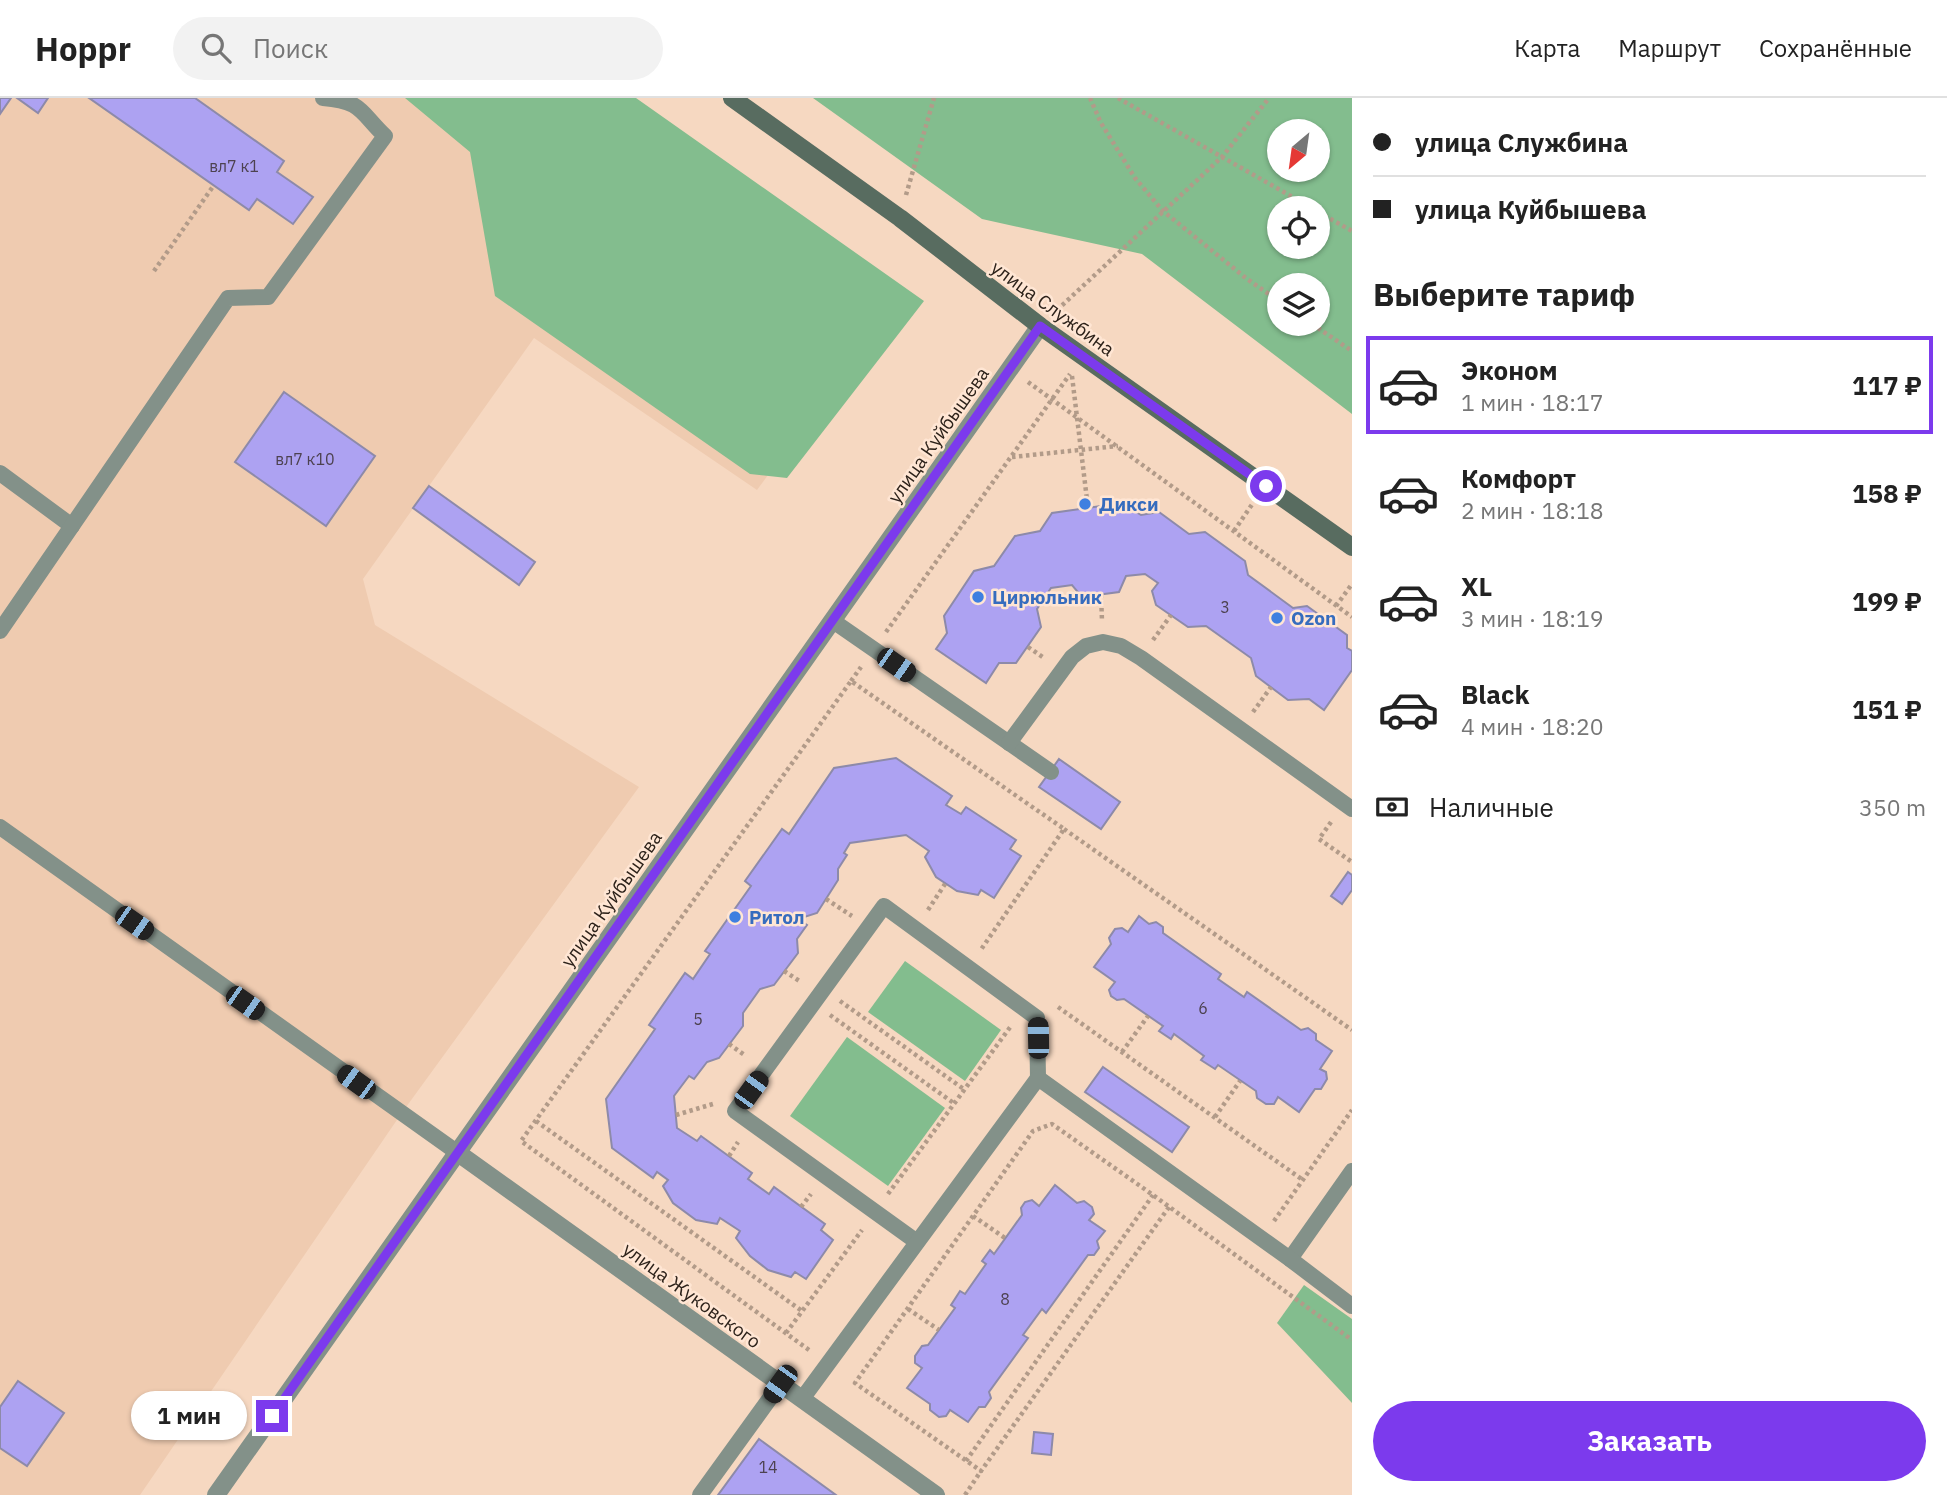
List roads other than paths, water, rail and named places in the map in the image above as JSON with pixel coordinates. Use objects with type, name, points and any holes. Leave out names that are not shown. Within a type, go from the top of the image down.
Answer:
[{"type":"street","name":"улица Службина","points":[[732,98],[900,218],[1040,326],[1352,547]]},
{"type":"street","name":"улица Куйбышева","points":[[216,1495],[1040,326]]},
{"type":"street","name":"улица Жуковского","points":[[458,1153],[936,1495]]},
{"type":"lane","points":[[0,631],[228,298],[268,297],[385,136],[354,104],[323,98]]},
{"type":"lane","points":[[0,473],[72,526]]},
{"type":"lane","points":[[833,621],[1051,772]]},
{"type":"lane","points":[[1009,743],[1072,657],[1086,646],[1103,642],[1121,646],[1141,658],[1348,806]]},
{"type":"lane","points":[[0,827],[458,1153]]},
{"type":"lane","points":[[802,1399],[1038,1078],[1037,1018],[884,906],[735,1111],[917,1242]]},
{"type":"lane","points":[[1038,1078],[1352,1306]]},
{"type":"lane","points":[[1290,1259],[1352,1171]]},
{"type":"lane","points":[[700,1495],[780,1384]]},
{"type":"place","name":"Дикси","points":[[1085,504]]},
{"type":"place","name":"Цирюльник","points":[[978,597]]},
{"type":"place","name":"Ozon","points":[[1277,618]]},
{"type":"place","name":"Ритол","points":[[735,917]]}]
